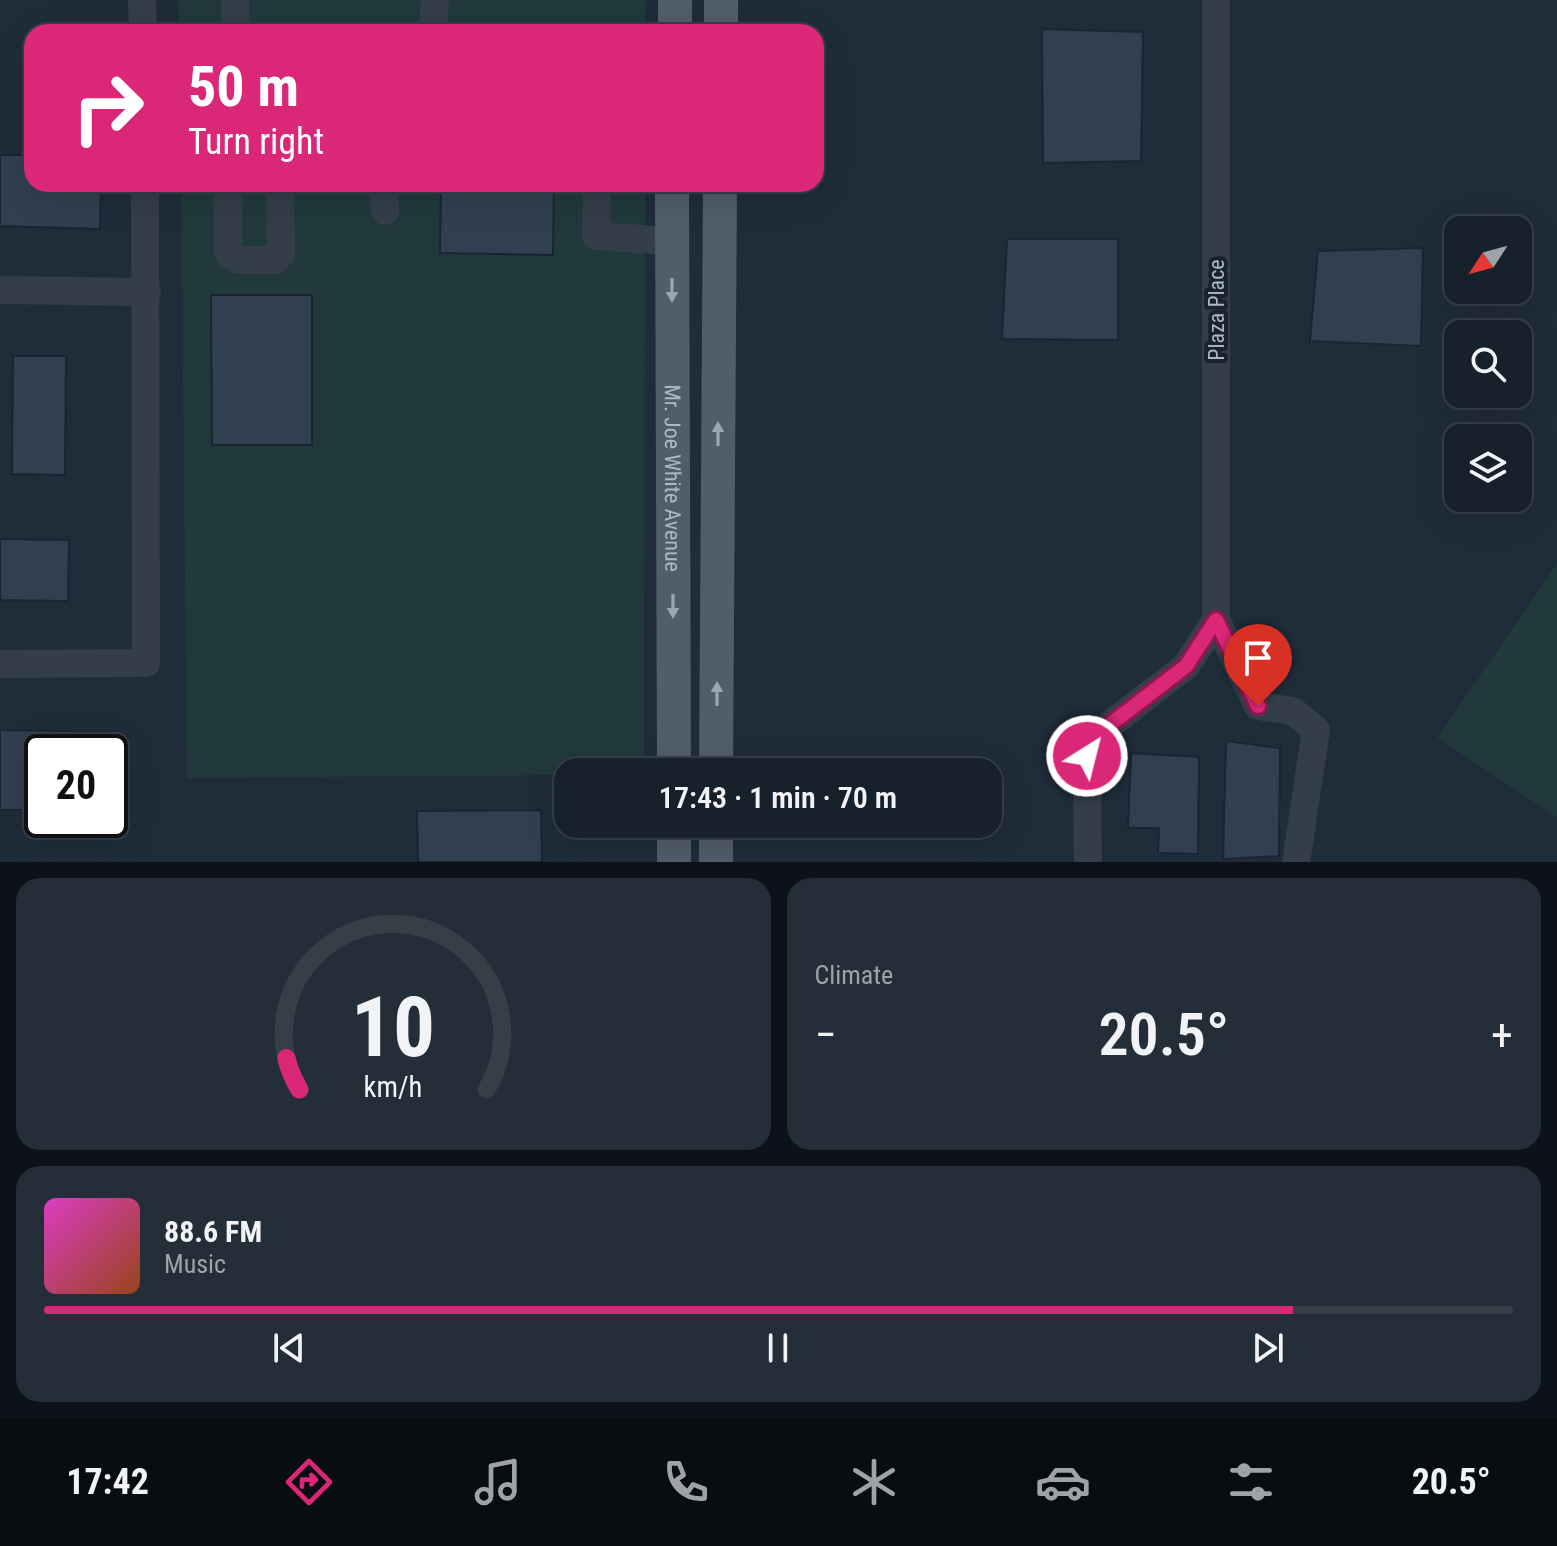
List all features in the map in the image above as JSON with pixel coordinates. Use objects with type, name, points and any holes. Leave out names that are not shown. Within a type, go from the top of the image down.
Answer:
[{"type":"main road","points":[[675,0],[675,24]]},
{"type":"main road","points":[[721,0],[721,24]]},
{"type":"main road","name":"Mr. Joe White Avenue","points":[[672,192],[674,758]]},
{"type":"main road","name":"Mr. Joe White Avenue","points":[[716,758],[720,192]]},
{"type":"main road","points":[[674,838],[674,862]]},
{"type":"main road","points":[[716,838],[716,862]]},
{"type":"street","points":[[142,0],[143,24]]},
{"type":"street","points":[[235,0],[235,24]]},
{"type":"street","points":[[434,24],[435,0]]},
{"type":"street","name":"Plaza Place","points":[[1216,0],[1216,620]]},
{"type":"street","points":[[0,664],[146,663],[145,192]]},
{"type":"street","points":[[228,192],[228,253],[239,260],[275,260],[281,254],[280,192]]},
{"type":"street","points":[[597,192],[596,236],[671,241]]},
{"type":"street","points":[[0,290],[147,292]]},
{"type":"street","points":[[1088,862],[1087,756],[1107,727],[1186,666],[1216,620]]},
{"type":"street","points":[[1216,620],[1258,706],[1293,711],[1316,730],[1296,862]]},
{"type":"green space","points":[[179,0],[645,0],[645,24],[179,24]]},
{"type":"green space","points":[[181,192],[645,192],[644,758],[554,758],[554,775],[187,778]]},
{"type":"green space","points":[[1557,564],[1557,817],[1437,738]]},
{"type":"building","points":[[1042,29],[1143,32],[1141,161],[1043,163]]},
{"type":"building","points":[[0,155],[24,155],[24,192],[101,192],[100,229],[0,226]]},
{"type":"building","points":[[441,192],[554,192],[553,255],[440,253]]},
{"type":"building","points":[[1007,239],[1118,239],[1118,340],[1002,339]]},
{"type":"building","points":[[1423,248],[1421,346],[1310,341],[1318,251]]},
{"type":"building","points":[[211,295],[312,295],[312,445],[212,445]]},
{"type":"building","points":[[13,356],[66,356],[65,475],[12,474]]},
{"type":"building","points":[[0,539],[69,540],[68,601],[0,600]]},
{"type":"building","points":[[0,730],[70,731],[70,734],[24,734],[24,810],[0,810]]},
{"type":"building","points":[[1226,741],[1280,748],[1279,856],[1223,859]]},
{"type":"building","points":[[1131,753],[1199,757],[1198,854],[1158,853],[1159,828],[1128,828]]},
{"type":"building","points":[[541,810],[542,862],[418,862],[417,811]]},
{"type":"route","points":[[1087,756],[1107,727],[1186,666],[1216,620],[1258,706]]}]
